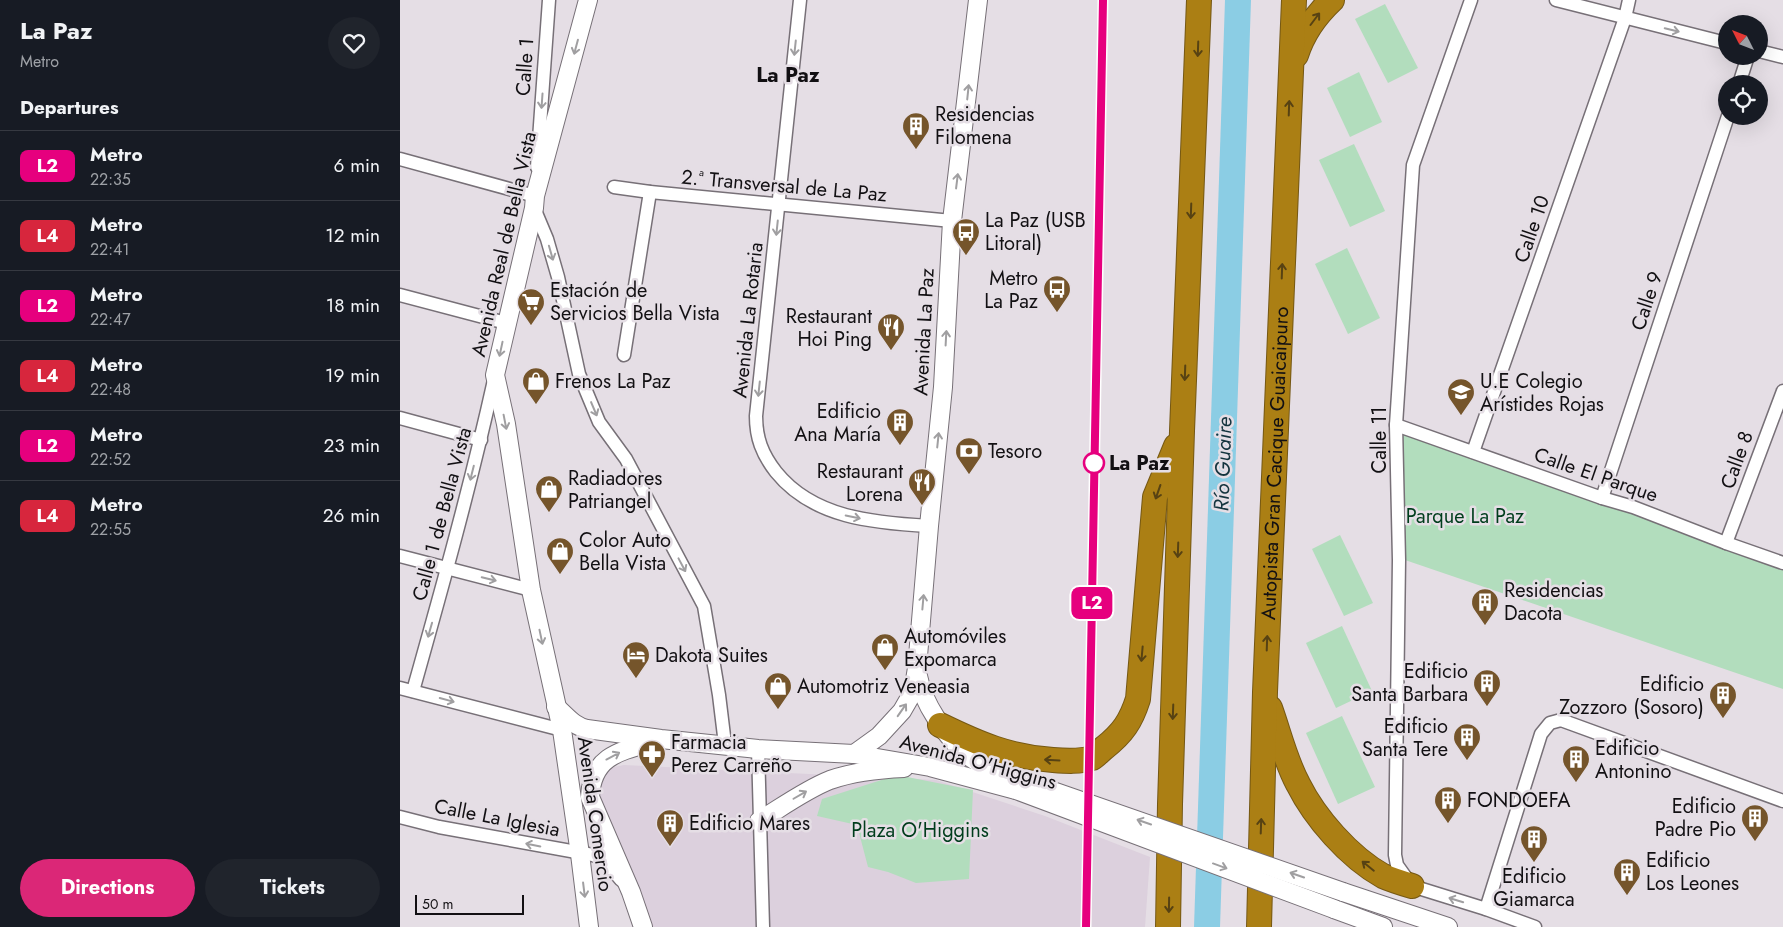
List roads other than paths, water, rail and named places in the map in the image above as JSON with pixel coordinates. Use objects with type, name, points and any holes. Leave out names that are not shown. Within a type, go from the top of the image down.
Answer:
[{"type":"highway","points":[[1168,927],[1170,794],[1182,431],[1199,0]]},
{"type":"highway","name":"Autopista Gran Cacique Guaicaipuro","points":[[1259,927],[1265,692],[1294,0]]},
{"type":"highway","points":[[1290,73],[1301,39],[1323,8],[1332,0]]},
{"type":"highway","points":[[940,725],[999,751],[1039,759],[1071,761],[1093,757],[1119,736],[1132,716],[1138,699],[1155,497],[1182,431]]},
{"type":"highway","points":[[1265,692],[1291,769],[1298,784],[1330,831],[1374,871],[1412,886]]},
{"type":"main road","name":"Avenida Real de Bella Vista","points":[[556,707],[531,590],[506,424],[495,375],[534,202],[588,0]]},
{"type":"main road","name":"Avenida La Paz","points":[[854,754],[879,736],[902,711],[913,692],[917,668],[943,387],[952,221],[978,0]]},
{"type":"main road","name":"Avenida La Paz","points":[[917,668],[920,689],[926,703],[953,743],[971,759],[1019,785]]},
{"type":"main road","name":"Avenida O'Higgins","points":[[556,707],[579,727],[662,740],[722,746],[854,754],[1019,785],[1448,927]]},
{"type":"main road","name":"Avenida Comercio","points":[[556,707],[562,730],[589,927]]},
{"type":"main road","name":"Avenida O'Higgins","points":[[643,927],[631,892],[590,797],[590,783],[597,768],[608,757],[628,749],[662,740]]},
{"type":"main road","points":[[759,821],[798,796],[832,780],[852,774],[930,767]]},
{"type":"main road","name":"Avenida O'Higgins","points":[[1019,785],[1383,927]]},
{"type":"street","name":"Calle 1","points":[[534,202],[548,0]]},
{"type":"street","name":"Avenida La Rotaria","points":[[800,0],[756,416],[756,430],[760,447],[784,482],[802,497],[826,510],[860,519],[929,526]]},
{"type":"street","name":"Calle 11","points":[[1412,886],[1397,865],[1395,855],[1399,560],[1396,425],[1413,165],[1471,0]]},
{"type":"street","points":[[1556,0],[1718,41]]},
{"type":"street","name":"Calle 10","points":[[1473,452],[1625,18],[1629,0]]},
{"type":"street","points":[[1768,53],[1783,57]]},
{"type":"street","name":"Calle 9","points":[[1602,498],[1725,125]]},
{"type":"street","points":[[400,159],[534,202],[558,277],[579,374],[599,422],[626,459],[704,606],[719,695],[724,736],[722,746]]},
{"type":"street","name":"2.ª Transversal de La Paz","points":[[614,187],[952,221]]},
{"type":"street","points":[[624,355],[650,192]]},
{"type":"street","points":[[400,296],[506,324]]},
{"type":"street","name":"Calle 1 de Bella Vista","points":[[413,691],[448,569],[481,440],[495,375]]},
{"type":"street","name":"Calle 8","points":[[1726,543],[1783,391]]},
{"type":"street","points":[[400,418],[481,440]]},
{"type":"street","name":"Calle El Parque","points":[[1396,425],[1602,498],[1633,507],[1726,543],[1783,562]]},
{"type":"street","points":[[400,556],[531,590]]},
{"type":"street","points":[[400,688],[562,730]]},
{"type":"street","points":[[1486,909],[1541,734],[1550,723],[1561,720],[1783,801]]},
{"type":"street","points":[[758,749],[763,927]]},
{"type":"street","name":"Calle La Iglesia","points":[[400,817],[439,827],[592,855],[604,860],[631,892]]},
{"type":"street","points":[[1412,886],[1486,909],[1535,927]]},
{"type":"water","name":"Río Guaire","points":[[1225,0],[1251,0],[1220,927],[1194,927]]},
{"type":"metro line","name":"L2","points":[[1086,927],[1103,0]]},
{"type":"place","name":"Residencias Filomena","points":[[916,150]]},
{"type":"place","name":"La Paz (USB Litoral)","points":[[966,256]]},
{"type":"place","name":"Metro La Paz","points":[[1057,313]]},
{"type":"place","name":"Estación de Servicios Bella Vista","points":[[531,326]]},
{"type":"place","name":"Restaurant Hoi Ping","points":[[891,351]]},
{"type":"place","name":"Frenos La Paz","points":[[536,405]]},
{"type":"place","name":"U.E Colegio Arístides Rojas","points":[[1461,416]]},
{"type":"place","name":"Edificio Ana María","points":[[900,446]]},
{"type":"place","name":"La Paz","points":[[1094,463]]},
{"type":"place","name":"Tesoro","points":[[969,475]]},
{"type":"place","name":"Restaurant Lorena","points":[[922,506]]},
{"type":"place","name":"Radiadores Patriangel","points":[[549,513]]},
{"type":"place","name":"Color Auto Bella Vista","points":[[560,575]]},
{"type":"place","name":"Residencias Dacota","points":[[1485,626]]},
{"type":"place","name":"Automóviles Expomarca","points":[[885,671]]},
{"type":"place","name":"Dakota Suites","points":[[636,679]]},
{"type":"place","name":"Edificio Santa Barbara","points":[[1487,707]]},
{"type":"place","name":"Automotriz Veneasia","points":[[778,710]]},
{"type":"place","name":"Edificio Zozzoro (Sosoro)","points":[[1723,719]]},
{"type":"place","name":"Edificio Santa Tere","points":[[1467,761]]},
{"type":"place","name":"Farmacia Perez Carreño","points":[[652,778]]},
{"type":"place","name":"Edificio Antonino","points":[[1576,783]]},
{"type":"place","name":"FONDOEFA","points":[[1448,824]]},
{"type":"place","name":"Edificio Padre Pio","points":[[1755,842]]},
{"type":"place","name":"Edificio Mares","points":[[670,847]]},
{"type":"place","name":"Edificio Giamarca","points":[[1534,863]]},
{"type":"place","name":"Edificio Los Leones","points":[[1627,896]]},
{"type":"district","name":"La Paz","points":[[788,75]]},
{"type":"park label","name":"Parque La Paz","points":[[1465,516]]},
{"type":"park label","name":"Plaza O'Higgins","points":[[920,830]]}]
